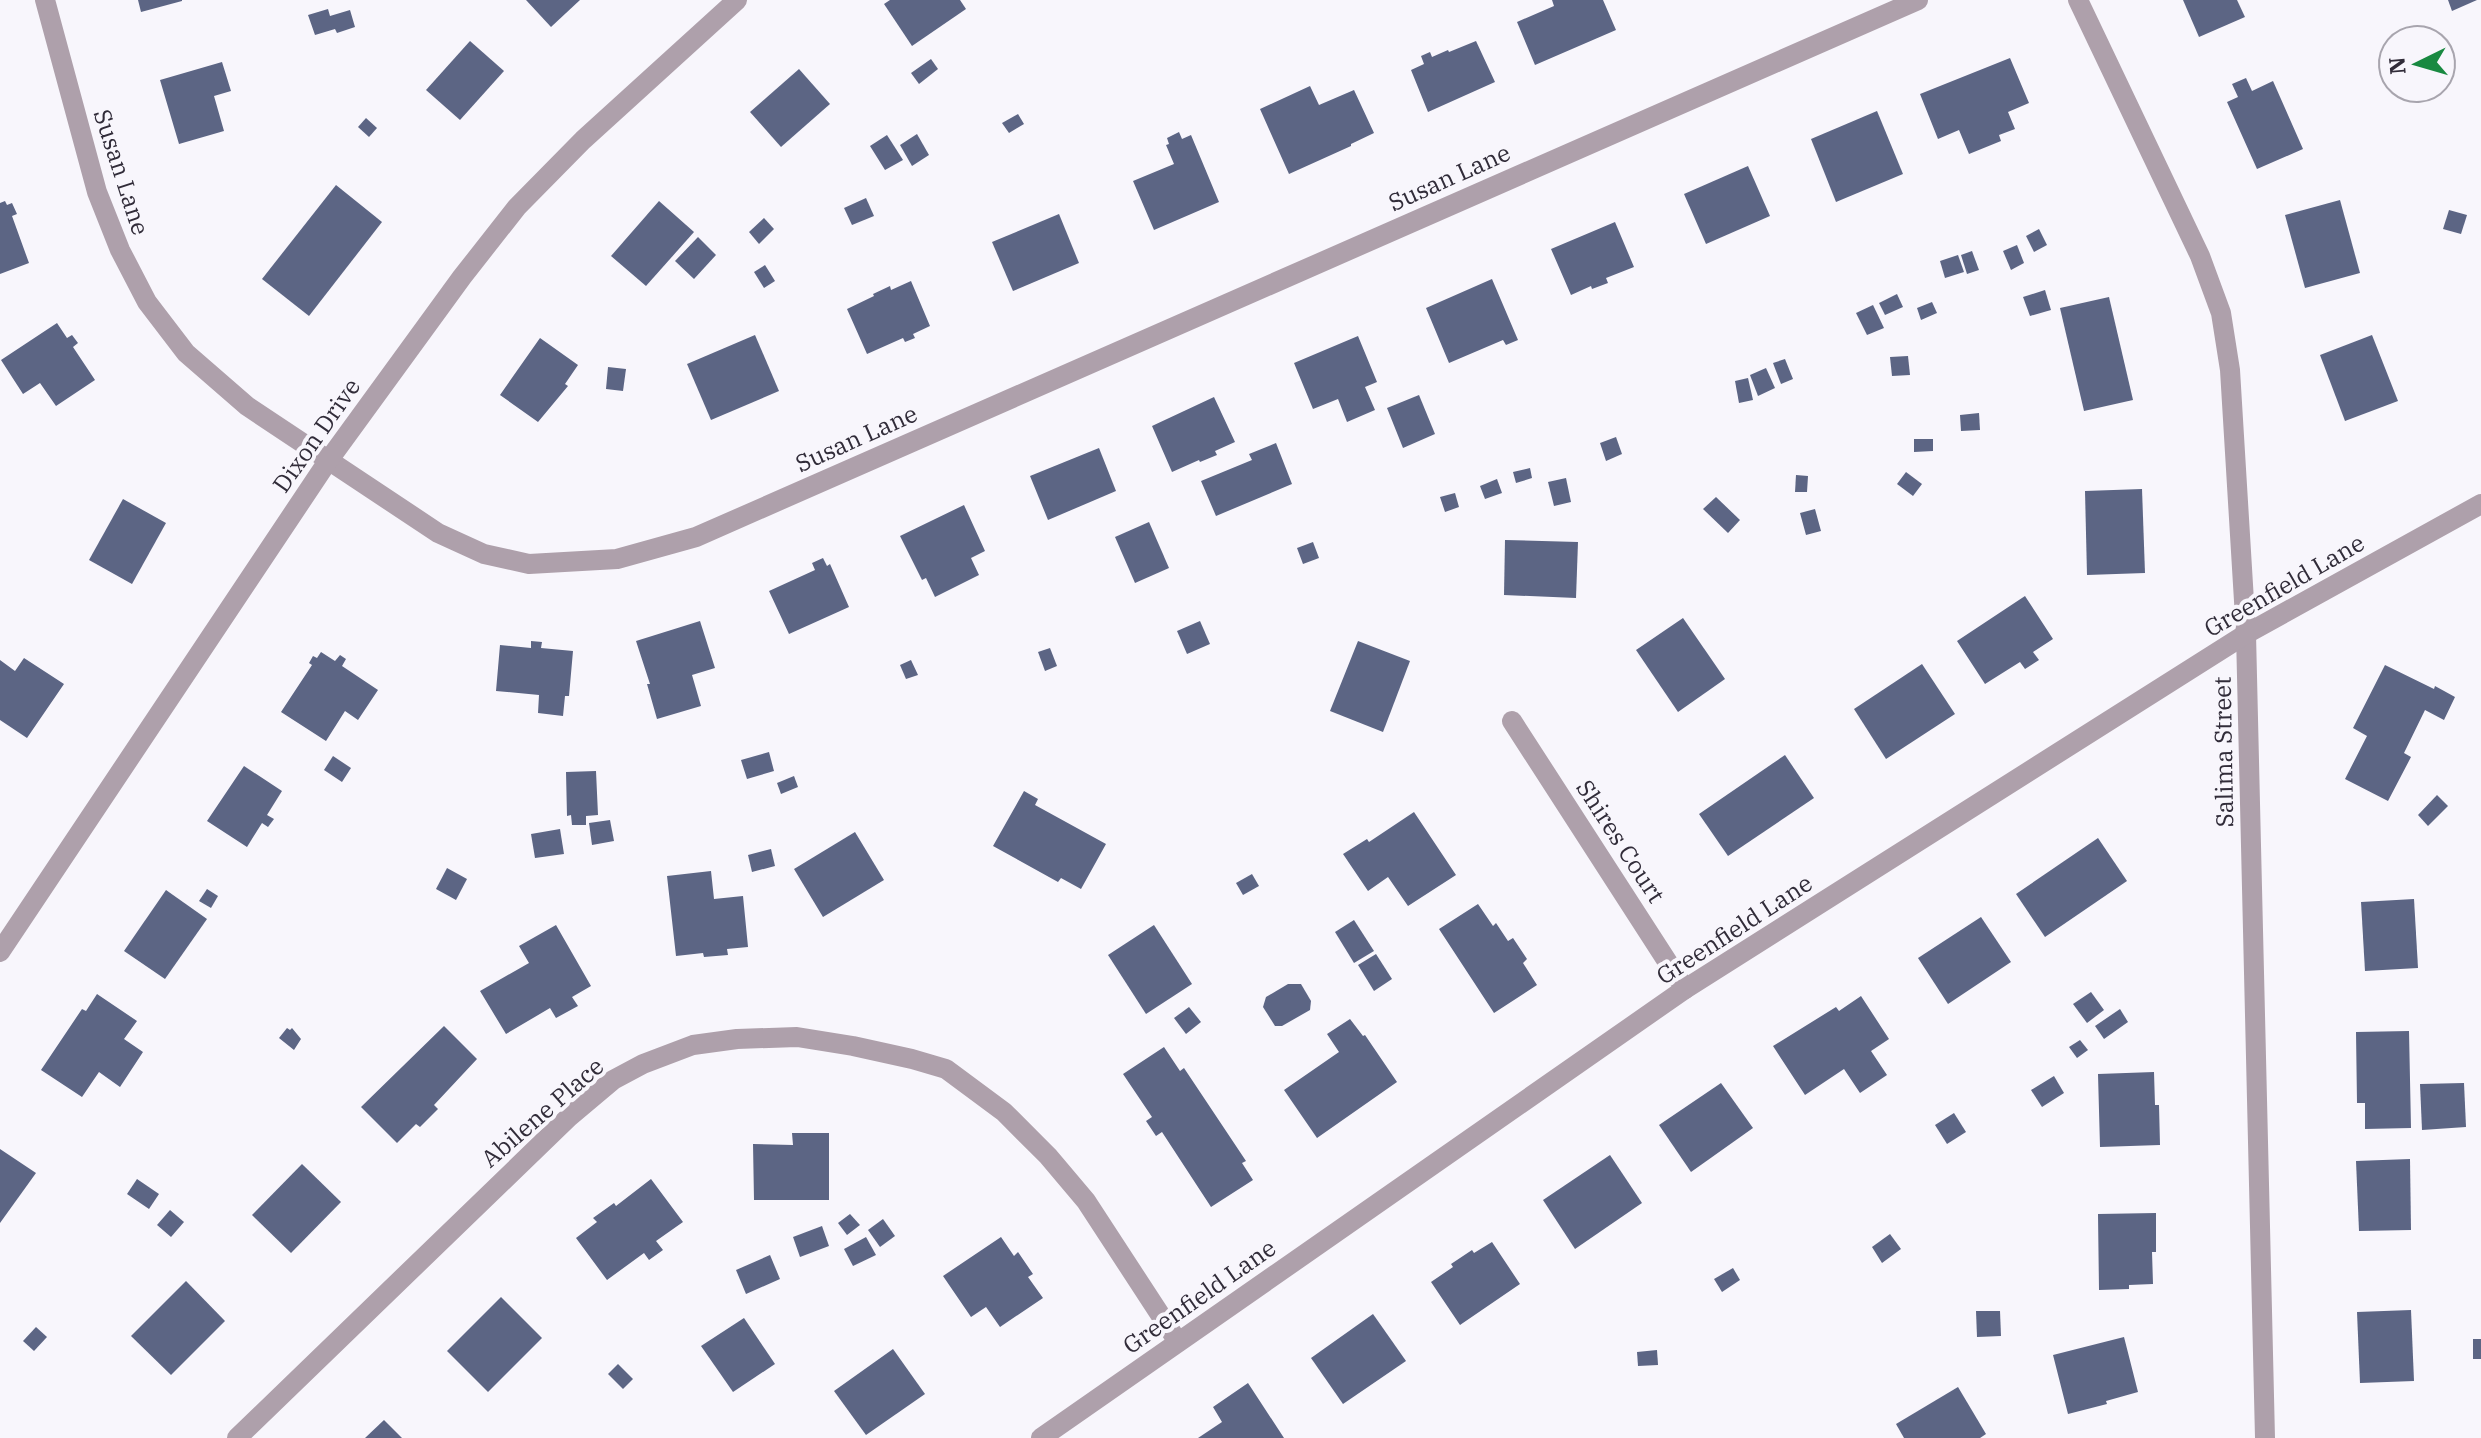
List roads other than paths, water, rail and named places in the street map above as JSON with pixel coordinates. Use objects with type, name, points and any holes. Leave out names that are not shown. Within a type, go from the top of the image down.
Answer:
[{"type":"street","name":"Susan Lane","points":[[45,0],[97,192],[120,250],[147,302],[186,353],[236,397],[438,533],[484,554],[529,564],[617,559],[696,537],[1918,0]]},
{"type":"street","name":"Dixon Drive","points":[[0,952],[328,461],[462,277],[517,207],[583,140],[737,0]]},
{"type":"street","name":"Salima Street","points":[[2078,0],[2193,242],[2221,313],[2230,370],[2246,634],[2265,1438]]},
{"type":"street","name":"Greenfield Lane","points":[[1041,1438],[1685,989],[2246,634],[2481,504]]},
{"type":"street","name":"Shires Court","points":[[1512,721],[1685,989]]},
{"type":"street","name":"Abilene Place","points":[[237,1438],[549,1136],[613,1080],[643,1064],[693,1045],[737,1039],[797,1037],[853,1046],[946,1069],[1004,1112],[1048,1156],[1086,1201],[1178,1342]]}]
